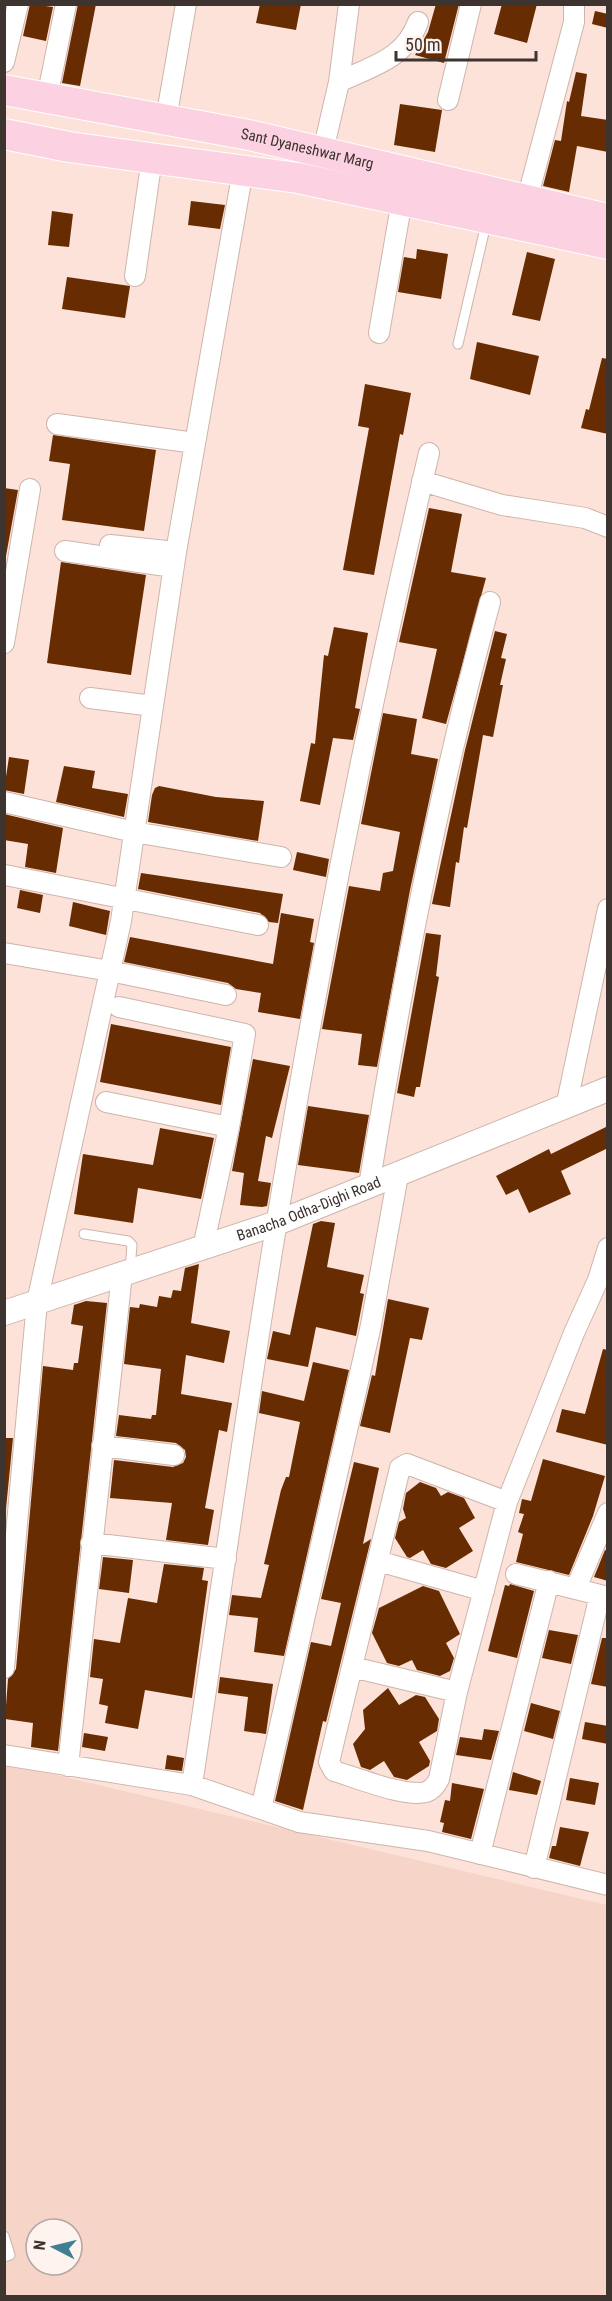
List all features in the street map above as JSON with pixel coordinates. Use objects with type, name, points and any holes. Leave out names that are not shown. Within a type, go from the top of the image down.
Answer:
[{"type":"main road","name":"Sant Dyaneshwar Marg","points":[[4,90],[249,135],[320,168],[402,200],[487,219],[524,213],[608,219]]},
{"type":"main road","name":"Sant Dyaneshwar Marg","points":[[4,134],[69,147],[243,170],[320,168],[524,213],[608,244]]},
{"type":"street","points":[[4,62],[18,4]]},
{"type":"street","points":[[47,98],[66,4]]},
{"type":"street","points":[[166,119],[186,4]]},
{"type":"street","points":[[320,168],[339,82],[349,4]]},
{"type":"street","points":[[448,100],[471,4]]},
{"type":"street","points":[[524,213],[574,22],[574,4]]},
{"type":"street","points":[[339,82],[401,51],[412,38],[418,22]]},
{"type":"street","points":[[135,276],[152,158]]},
{"type":"street","points":[[4,1668],[37,1302],[125,898],[174,560],[243,170]]},
{"type":"street","points":[[379,333],[402,200]]},
{"type":"street","points":[[57,424],[195,443]]},
{"type":"street","points":[[192,1785],[277,1223],[345,844],[429,453]]},
{"type":"street","points":[[422,481],[502,505],[585,518],[608,527]]},
{"type":"street","points":[[4,643],[30,489]]},
{"type":"street","points":[[66,545],[174,560]]},
{"type":"street","points":[[369,1186],[426,864],[455,731],[490,602]]},
{"type":"street","points":[[90,698],[153,706]]},
{"type":"street","points":[[4,802],[134,832],[281,857]]},
{"type":"street","points":[[5,875],[258,925]]},
{"type":"street","points":[[566,1107],[608,909]]},
{"type":"street","points":[[4,953],[110,971],[226,995]]},
{"type":"street","points":[[119,1007],[245,1034],[229,1127],[203,1248]]},
{"type":"street","name":"Banacha Odha-Dighi Road","points":[[4,1313],[277,1223],[608,1089]]},
{"type":"street","points":[[106,1102],[229,1127]]},
{"type":"street","points":[[261,1809],[369,1336],[398,1174]]},
{"type":"street","points":[[507,1502],[408,1464],[403,1465],[352,1667],[330,1768],[411,1793],[425,1792],[440,1779],[457,1692],[507,1502],[574,1333],[598,1280],[608,1248]]},
{"type":"street","points":[[68,1767],[102,1446],[126,1273]]},
{"type":"street","points":[[102,1446],[174,1455]]},
{"type":"street","points":[[576,1588],[608,1513]]},
{"type":"street","points":[[91,1543],[226,1559]]},
{"type":"street","points":[[378,1561],[484,1591]]},
{"type":"street","points":[[516,1574],[604,1596],[534,1868]]},
{"type":"street","points":[[480,1854],[549,1581]]},
{"type":"street","points":[[352,1667],[457,1692]]},
{"type":"street","points":[[4,1755],[192,1785],[299,1822],[428,1841],[608,1885]]},
{"type":"lane","points":[[458,344],[487,219]]},
{"type":"lane","points":[[84,1234],[128,1241],[132,1245],[126,1273]]},
{"type":"lane","points":[[4,2236],[10,2255],[4,2257]]},
{"type":"shaded area","points":[[5,1763],[607,1905],[607,2296],[5,2296]]},
{"type":"building","points":[[30,4],[53,7],[46,41],[23,36]]},
{"type":"building","points":[[78,4],[96,4],[80,86],[62,83]]},
{"type":"building","points":[[260,4],[301,4],[296,30],[256,23]]},
{"type":"building","points":[[436,4],[459,4],[444,63],[415,55],[428,32]]},
{"type":"building","points":[[502,4],[537,4],[527,43],[494,34]]},
{"type":"building","points":[[595,11],[608,14],[608,28],[592,24]]},
{"type":"building","points":[[576,72],[587,74],[581,116],[608,120],[608,152],[577,146],[569,192],[543,186],[555,140],[561,141],[567,101],[569,102]]},
{"type":"building","points":[[400,104],[442,110],[435,152],[394,145]]},
{"type":"building","points":[[191,201],[225,205],[220,229],[188,225]]},
{"type":"building","points":[[52,211],[73,214],[69,247],[48,245]]},
{"type":"building","points":[[417,249],[448,254],[441,299],[398,292],[404,257],[416,259]]},
{"type":"building","points":[[527,252],[555,259],[540,321],[512,315]]},
{"type":"building","points":[[67,277],[130,286],[125,318],[62,309]]},
{"type":"building","points":[[477,342],[539,356],[530,395],[470,379]]},
{"type":"building","points":[[602,358],[608,359],[608,434],[581,428],[586,409],[589,410]]},
{"type":"building","points":[[365,384],[411,393],[403,435],[400,434],[374,575],[343,570],[369,428],[358,426]]},
{"type":"building","points":[[53,435],[156,450],[144,531],[62,520],[70,464],[49,461]]},
{"type":"building","points":[[4,488],[18,490],[6,556],[4,556]]},
{"type":"building","points":[[429,508],[462,514],[451,572],[486,578],[446,724],[422,718],[437,649],[399,642]]},
{"type":"building","points":[[61,562],[146,575],[131,675],[47,663]]},
{"type":"building","points":[[334,627],[368,633],[355,708],[360,709],[353,740],[333,738],[320,805],[300,801],[311,743],[315,744],[324,655],[328,656]]},
{"type":"building","points":[[495,631],[507,634],[501,658],[506,659],[500,685],[503,685],[493,737],[483,735],[467,828],[464,827],[459,863],[456,862],[450,907],[432,904],[465,750]]},
{"type":"building","points":[[383,713],[417,719],[411,754],[438,759],[410,890],[377,1067],[358,1065],[362,1034],[322,1029],[349,886],[380,891],[383,873],[393,871],[400,832],[361,824]]},
{"type":"building","points":[[9,757],[29,760],[24,794],[4,790]]},
{"type":"building","points":[[64,766],[95,771],[92,788],[128,794],[124,817],[56,802]]},
{"type":"building","points":[[159,786],[216,797],[264,801],[258,841],[148,822],[152,795],[155,788]]},
{"type":"building","points":[[4,814],[63,828],[56,873],[25,867],[28,844],[4,840]]},
{"type":"building","points":[[297,852],[329,859],[326,877],[293,870]]},
{"type":"building","points":[[141,873],[283,894],[278,923],[269,922],[260,913],[138,889]]},
{"type":"building","points":[[20,890],[43,895],[40,913],[17,908]]},
{"type":"building","points":[[73,902],[110,911],[106,935],[69,926]]},
{"type":"building","points":[[281,913],[314,919],[310,942],[314,943],[300,1019],[258,1012],[261,993],[236,989],[228,983],[124,962],[130,937],[273,964]]},
{"type":"building","points":[[426,933],[441,935],[436,976],[439,977],[420,1087],[416,1087],[414,1097],[397,1093]]},
{"type":"building","points":[[111,1024],[231,1047],[221,1105],[100,1082]]},
{"type":"building","points":[[253,1059],[290,1066],[272,1138],[266,1136],[258,1181],[271,1183],[267,1206],[262,1207],[240,1205],[244,1173],[232,1171]]},
{"type":"building","points":[[308,1106],[369,1115],[359,1173],[298,1165]]},
{"type":"building","points":[[608,1126],[608,1148],[561,1171],[571,1194],[529,1213],[518,1189],[506,1195],[496,1176],[549,1149],[551,1154]]},
{"type":"building","points":[[160,1128],[214,1138],[201,1199],[138,1188],[133,1223],[74,1214],[83,1154],[153,1165]]},
{"type":"building","points":[[321,1221],[335,1223],[327,1267],[364,1275],[360,1293],[364,1294],[356,1336],[316,1327],[308,1367],[267,1359],[273,1331],[290,1335],[313,1224]]},
{"type":"building","points":[[199,1264],[191,1323],[230,1331],[224,1363],[186,1355],[181,1394],[232,1403],[227,1432],[219,1430],[205,1508],[214,1510],[208,1545],[166,1540],[172,1503],[110,1498],[114,1460],[173,1467],[183,1463],[186,1457],[185,1450],[176,1443],[116,1436],[119,1415],[151,1419],[152,1415],[156,1415],[161,1369],[124,1364],[130,1307],[139,1308],[140,1304],[157,1307],[159,1296],[171,1298],[173,1290],[181,1291],[185,1268]]},
{"type":"building","points":[[388,1299],[429,1308],[422,1340],[410,1338],[390,1433],[360,1426],[372,1375],[375,1376]]},
{"type":"building","points":[[86,1301],[107,1303],[58,1751],[31,1747],[33,1723],[5,1719],[8,1679],[16,1669],[43,1366],[73,1370],[74,1363],[78,1363],[83,1326],[71,1324],[74,1305]]},
{"type":"building","points":[[603,1349],[608,1350],[608,1445],[556,1432],[562,1409],[585,1414]]},
{"type":"building","points":[[313,1362],[349,1370],[284,1656],[254,1652],[258,1618],[229,1615],[232,1595],[261,1598],[269,1565],[264,1564],[281,1490],[286,1477],[289,1477],[300,1422],[259,1413],[262,1391],[304,1401]]},
{"type":"building","points":[[4,1438],[13,1438],[4,1529]]},
{"type":"building","points":[[543,1459],[605,1476],[593,1516],[569,1575],[516,1562],[523,1534],[518,1532],[524,1514],[519,1513],[522,1499],[531,1501]]},
{"type":"building","points":[[354,1462],[379,1468],[363,1544],[371,1539],[326,1722],[323,1721],[303,1810],[275,1801],[311,1642],[331,1646],[341,1603],[321,1599]]},
{"type":"building","points":[[420,1482],[436,1488],[441,1496],[448,1492],[464,1498],[475,1518],[459,1528],[473,1551],[446,1568],[431,1564],[423,1550],[410,1558],[407,1557],[395,1538],[399,1522],[406,1518],[403,1509],[406,1493]]},
{"type":"building","points":[[605,1550],[608,1551],[608,1581],[594,1577]]},
{"type":"building","points":[[103,1557],[133,1560],[129,1593],[99,1589]]},
{"type":"building","points":[[164,1564],[204,1568],[202,1580],[208,1581],[192,1698],[145,1690],[138,1729],[105,1723],[108,1706],[99,1704],[103,1679],[90,1677],[94,1639],[120,1643],[128,1598],[157,1603]]},
{"type":"building","points":[[510,1584],[534,1591],[517,1658],[488,1651],[505,1585]]},
{"type":"building","points":[[423,1586],[439,1591],[460,1634],[446,1643],[454,1658],[450,1671],[440,1676],[417,1670],[412,1660],[399,1666],[387,1663],[372,1633],[379,1608]]},
{"type":"building","points":[[549,1630],[578,1635],[571,1664],[542,1658]]},
{"type":"building","points":[[602,1638],[608,1638],[608,1687],[591,1684]]},
{"type":"building","points":[[220,1677],[273,1684],[266,1734],[244,1731],[248,1697],[218,1693]]},
{"type":"building","points":[[388,1688],[399,1705],[416,1695],[425,1697],[439,1719],[437,1731],[419,1742],[430,1761],[429,1766],[407,1780],[394,1777],[384,1761],[370,1770],[361,1767],[353,1744],[365,1729],[363,1710]]},
{"type":"building","points":[[531,1703],[560,1711],[553,1739],[524,1731]]},
{"type":"building","points":[[585,1722],[608,1726],[608,1744],[582,1739]]},
{"type":"building","points":[[484,1729],[499,1731],[491,1760],[456,1755],[460,1737],[482,1740]]},
{"type":"building","points":[[84,1733],[108,1737],[105,1751],[82,1747]]},
{"type":"building","points":[[167,1755],[184,1758],[182,1771],[165,1769]]},
{"type":"building","points":[[513,1772],[541,1781],[537,1795],[509,1790]]},
{"type":"building","points":[[570,1778],[599,1783],[595,1805],[566,1800]]},
{"type":"building","points":[[452,1783],[484,1789],[471,1839],[442,1832],[444,1823],[440,1822],[445,1800],[450,1801]]},
{"type":"building","points":[[560,1827],[589,1832],[580,1866],[549,1858],[552,1846],[556,1846]]}]
